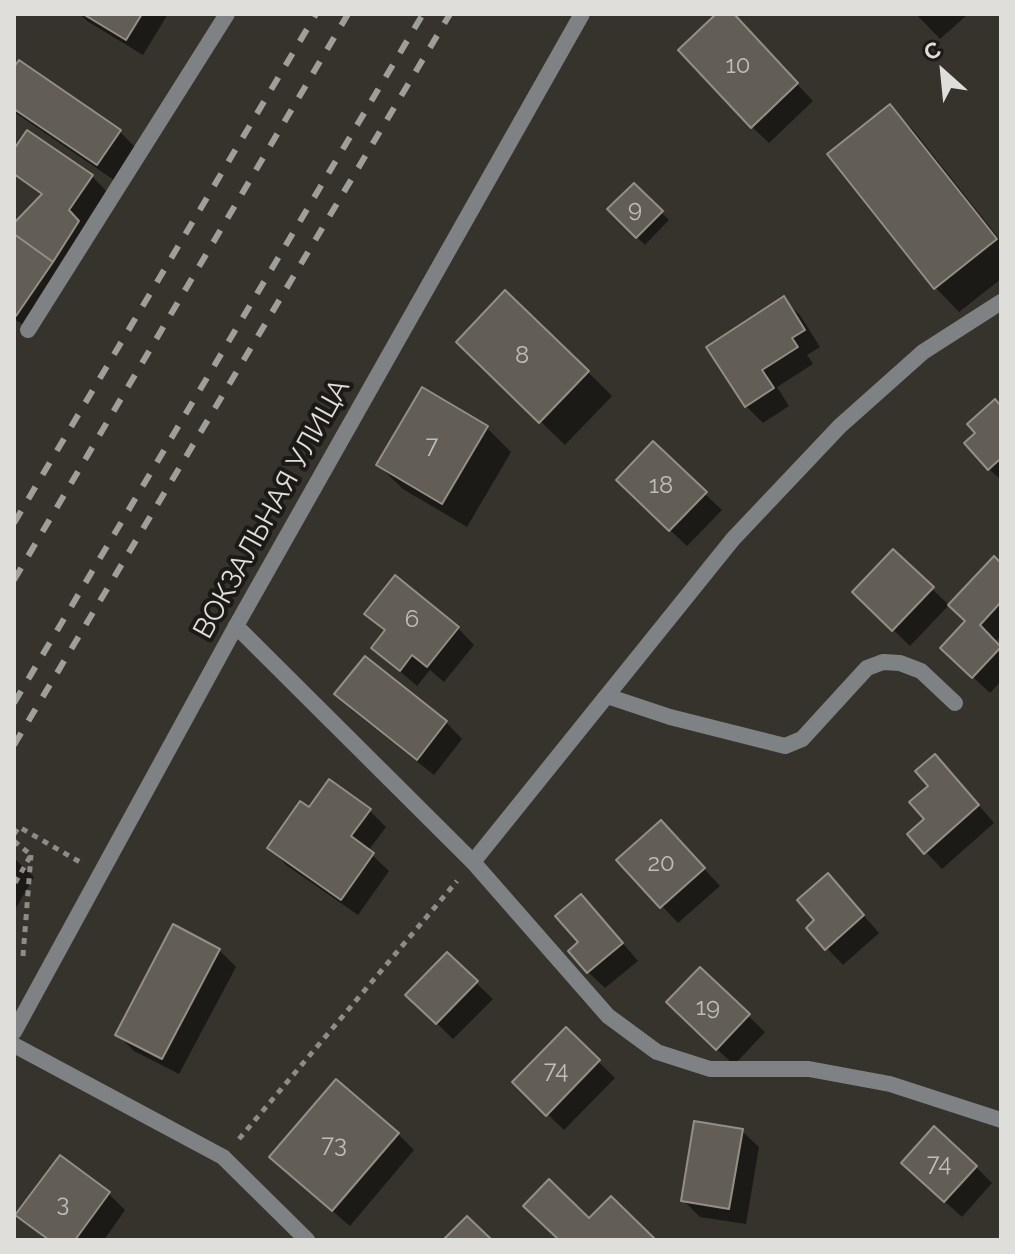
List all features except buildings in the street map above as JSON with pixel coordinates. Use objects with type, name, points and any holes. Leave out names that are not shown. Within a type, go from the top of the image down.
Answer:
[{"type":"street","points":[[28,330],[227,14]]},
{"type":"street","name":"ВОКЗАЛЬНАЯ УЛИЦА","points":[[14,1032],[236,626],[582,14]]},
{"type":"street","points":[[473,862],[733,539],[840,426],[923,352],[1001,302]]},
{"type":"street","points":[[236,626],[473,862],[608,1016],[657,1052],[710,1069],[809,1069],[890,1084],[1001,1120]]},
{"type":"street","points":[[607,696],[670,717],[785,746],[802,739],[867,668],[883,662],[900,663],[921,671],[955,703]]},
{"type":"street","points":[[14,1045],[223,1157],[307,1240]]},
{"type":"path","points":[[14,834],[19,827],[82,862],[74,875]]},
{"type":"path","points":[[14,841],[31,855]]},
{"type":"path","points":[[14,885],[31,855]]},
{"type":"path","points":[[30,953],[22,965],[31,855]]},
{"type":"path","points":[[223,1157],[473,862]]},
{"type":"railway","points":[[14,523],[316,14]]},
{"type":"railway","points":[[14,580],[348,14]]},
{"type":"railway","points":[[14,703],[423,14]]},
{"type":"railway","points":[[14,745],[450,14]]}]
